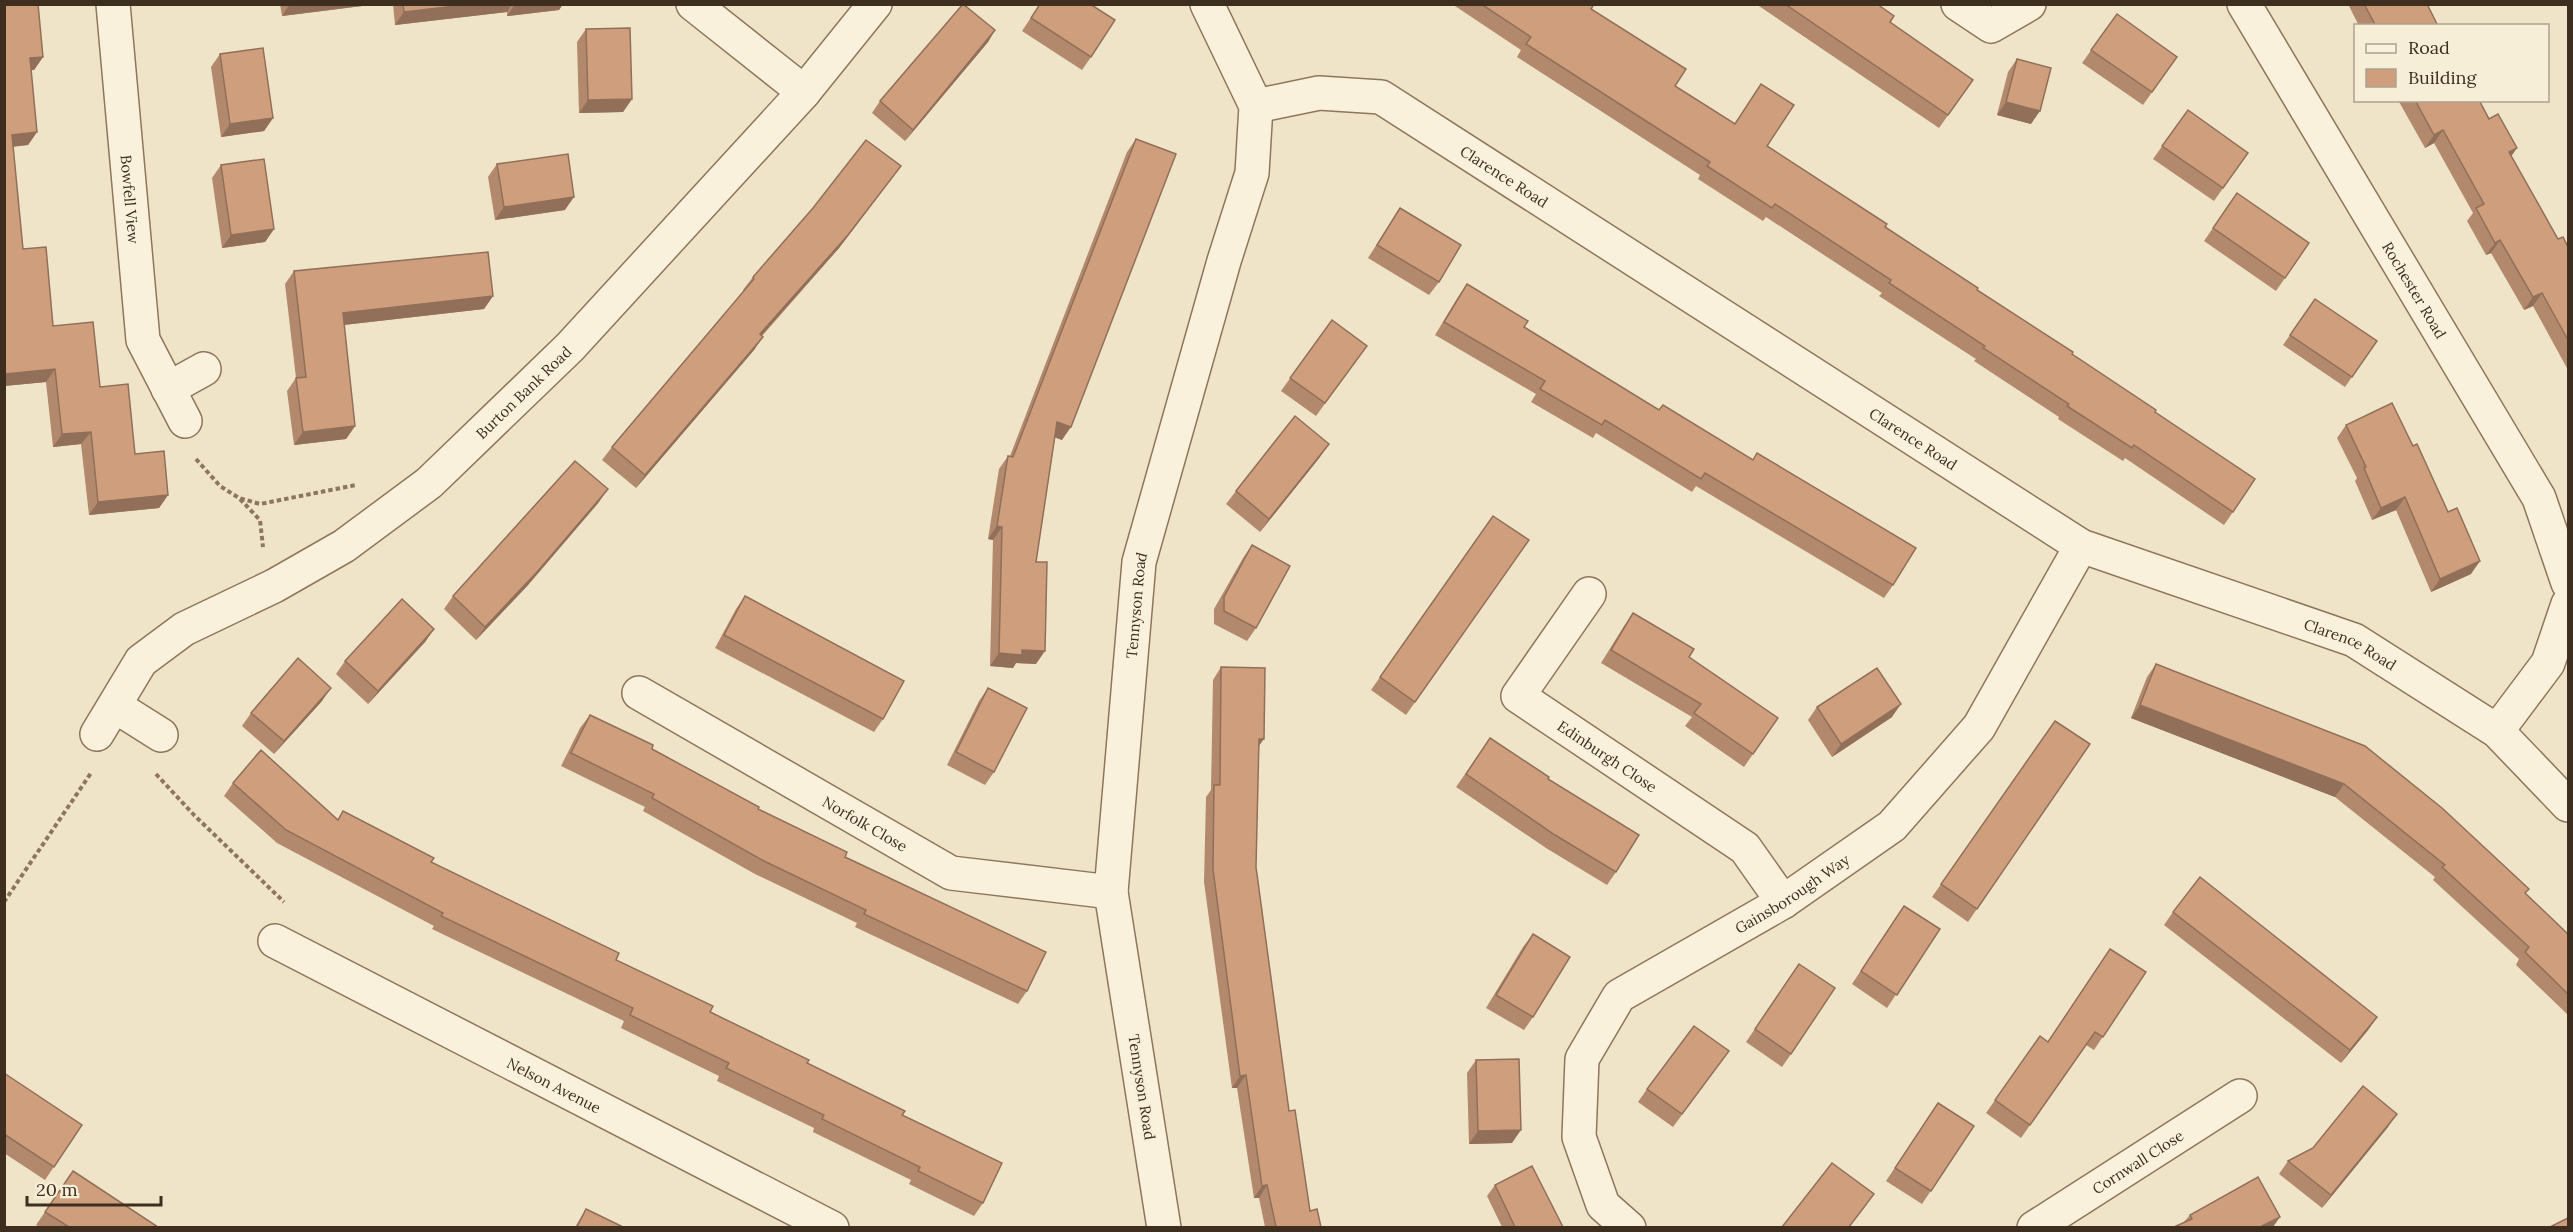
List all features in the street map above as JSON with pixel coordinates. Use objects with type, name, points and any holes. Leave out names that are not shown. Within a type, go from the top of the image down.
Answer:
[{"type":"street","name":"Bowfell View","points":[[113,4],[143,340],[185,421]]},
{"type":"street","points":[[693,4],[804,92]]},
{"type":"street","name":"Burton Bank Road","points":[[97,734],[141,661],[184,628],[274,586],[344,546],[429,483],[570,347],[804,92],[875,4]]},
{"type":"street","name":"Tennyson Road","points":[[1164,1227],[1111,892],[1139,562],[1224,261],[1252,173],[1256,106],[1207,4]]},
{"type":"street","points":[[1958,4],[1991,26],[2029,4]]},
{"type":"street","name":"Rochester Road","points":[[2244,4],[2539,498],[2568,583]]},
{"type":"street","name":"Clarence Road","points":[[1256,106],[1318,93],[1381,97],[2081,546],[2354,640],[2497,731],[2568,805]]},
{"type":"street","points":[[168,389],[204,369]]},
{"type":"street","name":"Gainsborough Way","points":[[1629,1227],[1603,1205],[1579,1137],[1582,1059],[1620,996],[1783,902],[1892,826],[1979,727],[2081,546]]},
{"type":"street","name":"Edinburgh Close","points":[[1589,594],[1518,696],[1745,848],[1783,902]]},
{"type":"street","points":[[2497,731],[2547,663],[2568,604]]},
{"type":"street","name":"Norfolk Close","points":[[639,693],[951,873],[1111,892]]},
{"type":"street","points":[[115,706],[161,735]]},
{"type":"street","name":"Nelson Avenue","points":[[275,941],[832,1227]]},
{"type":"street","name":"Cornwall Close","points":[[2034,1227],[2240,1096]]},
{"type":"path","points":[[185,421],[190,449],[199,462],[220,486],[239,498],[260,504],[357,485]]},
{"type":"path","points":[[4,902],[107,749],[97,734]]},
{"type":"path","points":[[153,770],[194,815],[284,902],[275,941]]},
{"type":"building","points":[[4,4],[38,4],[43,57],[30,58],[37,132],[12,135],[23,249],[46,247],[53,326],[93,322],[100,387],[128,384],[135,454],[164,451],[168,495],[98,502],[91,432],[62,434],[55,369],[5,374]]},
{"type":"building","points":[[403,4],[472,4],[404,12]]},
{"type":"building","points":[[963,4],[995,30],[913,130],[880,101]]},
{"type":"building","points":[[1040,4],[1090,4],[1115,20],[1091,57],[1031,18]]},
{"type":"building","points":[[1481,4],[1594,4],[1591,9],[1686,69],[1675,86],[1735,124],[1761,84],[1794,105],[1767,146],[1887,224],[1885,227],[2073,352],[2072,354],[2156,410],[2155,412],[2255,479],[2233,512],[2134,445],[2132,448],[2067,406],[2069,404],[1889,283],[1891,280],[1775,204],[1772,208],[1707,166],[1710,162],[1526,44],[1531,37]]},
{"type":"building","points":[[1785,4],[1877,4],[1894,16],[1890,22],[1973,80],[1948,115]]},
{"type":"building","points":[[2364,4],[2427,4],[2437,24],[2375,24]]},
{"type":"building","points":[[2117,14],[2177,57],[2152,92],[2091,50]]},
{"type":"building","points":[[630,28],[632,99],[588,100],[586,29]]},
{"type":"building","points":[[263,48],[273,118],[230,124],[220,54]]},
{"type":"building","points":[[2017,59],[2051,68],[2040,111],[2006,102]]},
{"type":"building","points":[[2416,102],[2480,102],[2489,119],[2498,114],[2517,148],[2509,152],[2558,239],[2563,237],[2568,247],[2568,340],[2542,293],[2533,297],[2500,240],[2495,243],[2476,208],[2484,204],[2443,130],[2434,135]]},
{"type":"building","points":[[2188,110],[2248,153],[2223,188],[2162,146]]},
{"type":"building","points":[[1136,139],[1176,154],[1071,427],[1057,422],[1036,562],[1047,562],[1045,651],[1022,650],[1022,655],[999,653],[1002,527],[997,526],[1008,456],[1013,457]]},
{"type":"building","points":[[866,140],[901,166],[848,235],[760,334],[763,337],[645,475],[612,447],[813,208]]},
{"type":"building","points":[[568,154],[574,197],[504,207],[497,164]]},
{"type":"building","points":[[264,159],[274,229],[231,235],[221,165]]},
{"type":"building","points":[[2237,193],[2309,243],[2285,278],[2213,228]]},
{"type":"building","points":[[1400,208],[1461,245],[1439,282],[1377,245]]},
{"type":"building","points":[[488,252],[493,296],[343,313],[355,426],[303,432],[296,378],[306,377],[294,271]]},
{"type":"building","points":[[1467,284],[1528,321],[1524,327],[1659,410],[1663,405],[1753,460],[1757,453],[1916,548],[1893,585],[1705,473],[1701,479],[1605,420],[1602,425],[1540,389],[1545,381],[1444,322]]},
{"type":"building","points":[[2315,299],[2377,341],[2352,377],[2290,335]]},
{"type":"building","points":[[1332,320],[1367,346],[1325,403],[1290,378]]},
{"type":"building","points":[[2392,403],[2413,446],[2417,444],[2448,512],[2457,508],[2480,561],[2440,579],[2405,497],[2381,508],[2364,468],[2366,467],[2346,425]]},
{"type":"building","points":[[1295,416],[1329,444],[1269,519],[1236,491]]},
{"type":"building","points":[[575,461],[608,489],[537,572],[485,627],[453,596]]},
{"type":"building","points":[[1493,516],[1529,540],[1415,702],[1380,677]]},
{"type":"building","points":[[1252,545],[1290,566],[1256,628],[1224,611],[1224,597]]},
{"type":"building","points":[[745,596],[904,681],[883,719],[724,635]]},
{"type":"building","points":[[402,599],[434,629],[378,691],[345,661]]},
{"type":"building","points":[[1633,613],[1694,649],[1689,657],[1778,718],[1753,754],[1694,713],[1701,704],[1611,650]]},
{"type":"building","points":[[298,658],[331,688],[284,741],[251,713]]},
{"type":"building","points":[[2156,664],[2365,746],[2442,808],[2529,889],[2525,893],[2568,934],[2568,994],[2525,952],[2529,947],[2442,867],[2445,865],[2344,784],[2140,705]]},
{"type":"building","points":[[1221,667],[1265,668],[1264,739],[1259,739],[1256,867],[1289,1111],[1295,1110],[1310,1211],[1317,1209],[1321,1227],[1276,1227],[1267,1185],[1262,1186],[1246,1075],[1240,1076],[1213,869],[1214,785],[1220,785]]},
{"type":"building","points":[[1877,668],[1901,704],[1841,744],[1817,707]]},
{"type":"building","points":[[988,688],[1027,708],[994,772],[956,752]]},
{"type":"building","points":[[590,715],[653,745],[652,749],[759,807],[758,809],[847,852],[845,857],[1046,952],[1027,991],[864,914],[866,910],[764,861],[652,798],[654,794],[571,753]]},
{"type":"building","points":[[2055,721],[2090,744],[1977,909],[1941,884]]},
{"type":"building","points":[[1490,738],[1549,777],[1548,779],[1639,835],[1616,872],[1555,835],[1466,774]]},
{"type":"building","points":[[261,750],[338,820],[343,811],[434,858],[431,862],[619,953],[616,960],[713,1006],[710,1012],[809,1060],[807,1063],[905,1111],[902,1115],[1002,1163],[983,1203],[918,1171],[920,1167],[822,1119],[824,1115],[726,1068],[729,1063],[630,1015],[633,1008],[441,916],[443,913],[286,830],[233,783]]},
{"type":"building","points":[[2200,877],[2377,1017],[2350,1050],[2173,912]]},
{"type":"building","points":[[1904,906],[1940,929],[1897,995],[1861,971]]},
{"type":"building","points":[[1533,934],[1570,957],[1533,1017],[1496,995]]},
{"type":"building","points":[[2110,949],[2146,972],[2103,1037],[2095,1032],[2030,1125],[1995,1100],[2040,1036],[2048,1042]]},
{"type":"building","points":[[1799,964],[1835,988],[1791,1054],[1755,1029]]},
{"type":"building","points":[[1694,1026],[1729,1051],[1682,1114],[1647,1089]]},
{"type":"building","points":[[1519,1059],[1521,1130],[1478,1131],[1476,1060]]},
{"type":"building","points":[[4,1073],[82,1125],[54,1167],[4,1134]]},
{"type":"building","points":[[2363,1086],[2397,1114],[2331,1195],[2288,1161],[2313,1148]]},
{"type":"building","points":[[1938,1103],[1974,1126],[1931,1191],[1895,1168]]},
{"type":"building","points":[[1832,1163],[1874,1194],[1849,1227],[1782,1227]]},
{"type":"building","points":[[1532,1166],[1563,1227],[1515,1227],[1495,1185]]},
{"type":"building","points":[[73,1171],[158,1227],[69,1227],[45,1212]]},
{"type":"building","points":[[2258,1177],[2280,1217],[2260,1227],[2174,1227],[2192,1219],[2190,1215]]},
{"type":"building","points":[[586,1209],[623,1227],[577,1227]]},
{"type":"building","points":[[2568,1218],[2568,1227],[2550,1227]]}]
